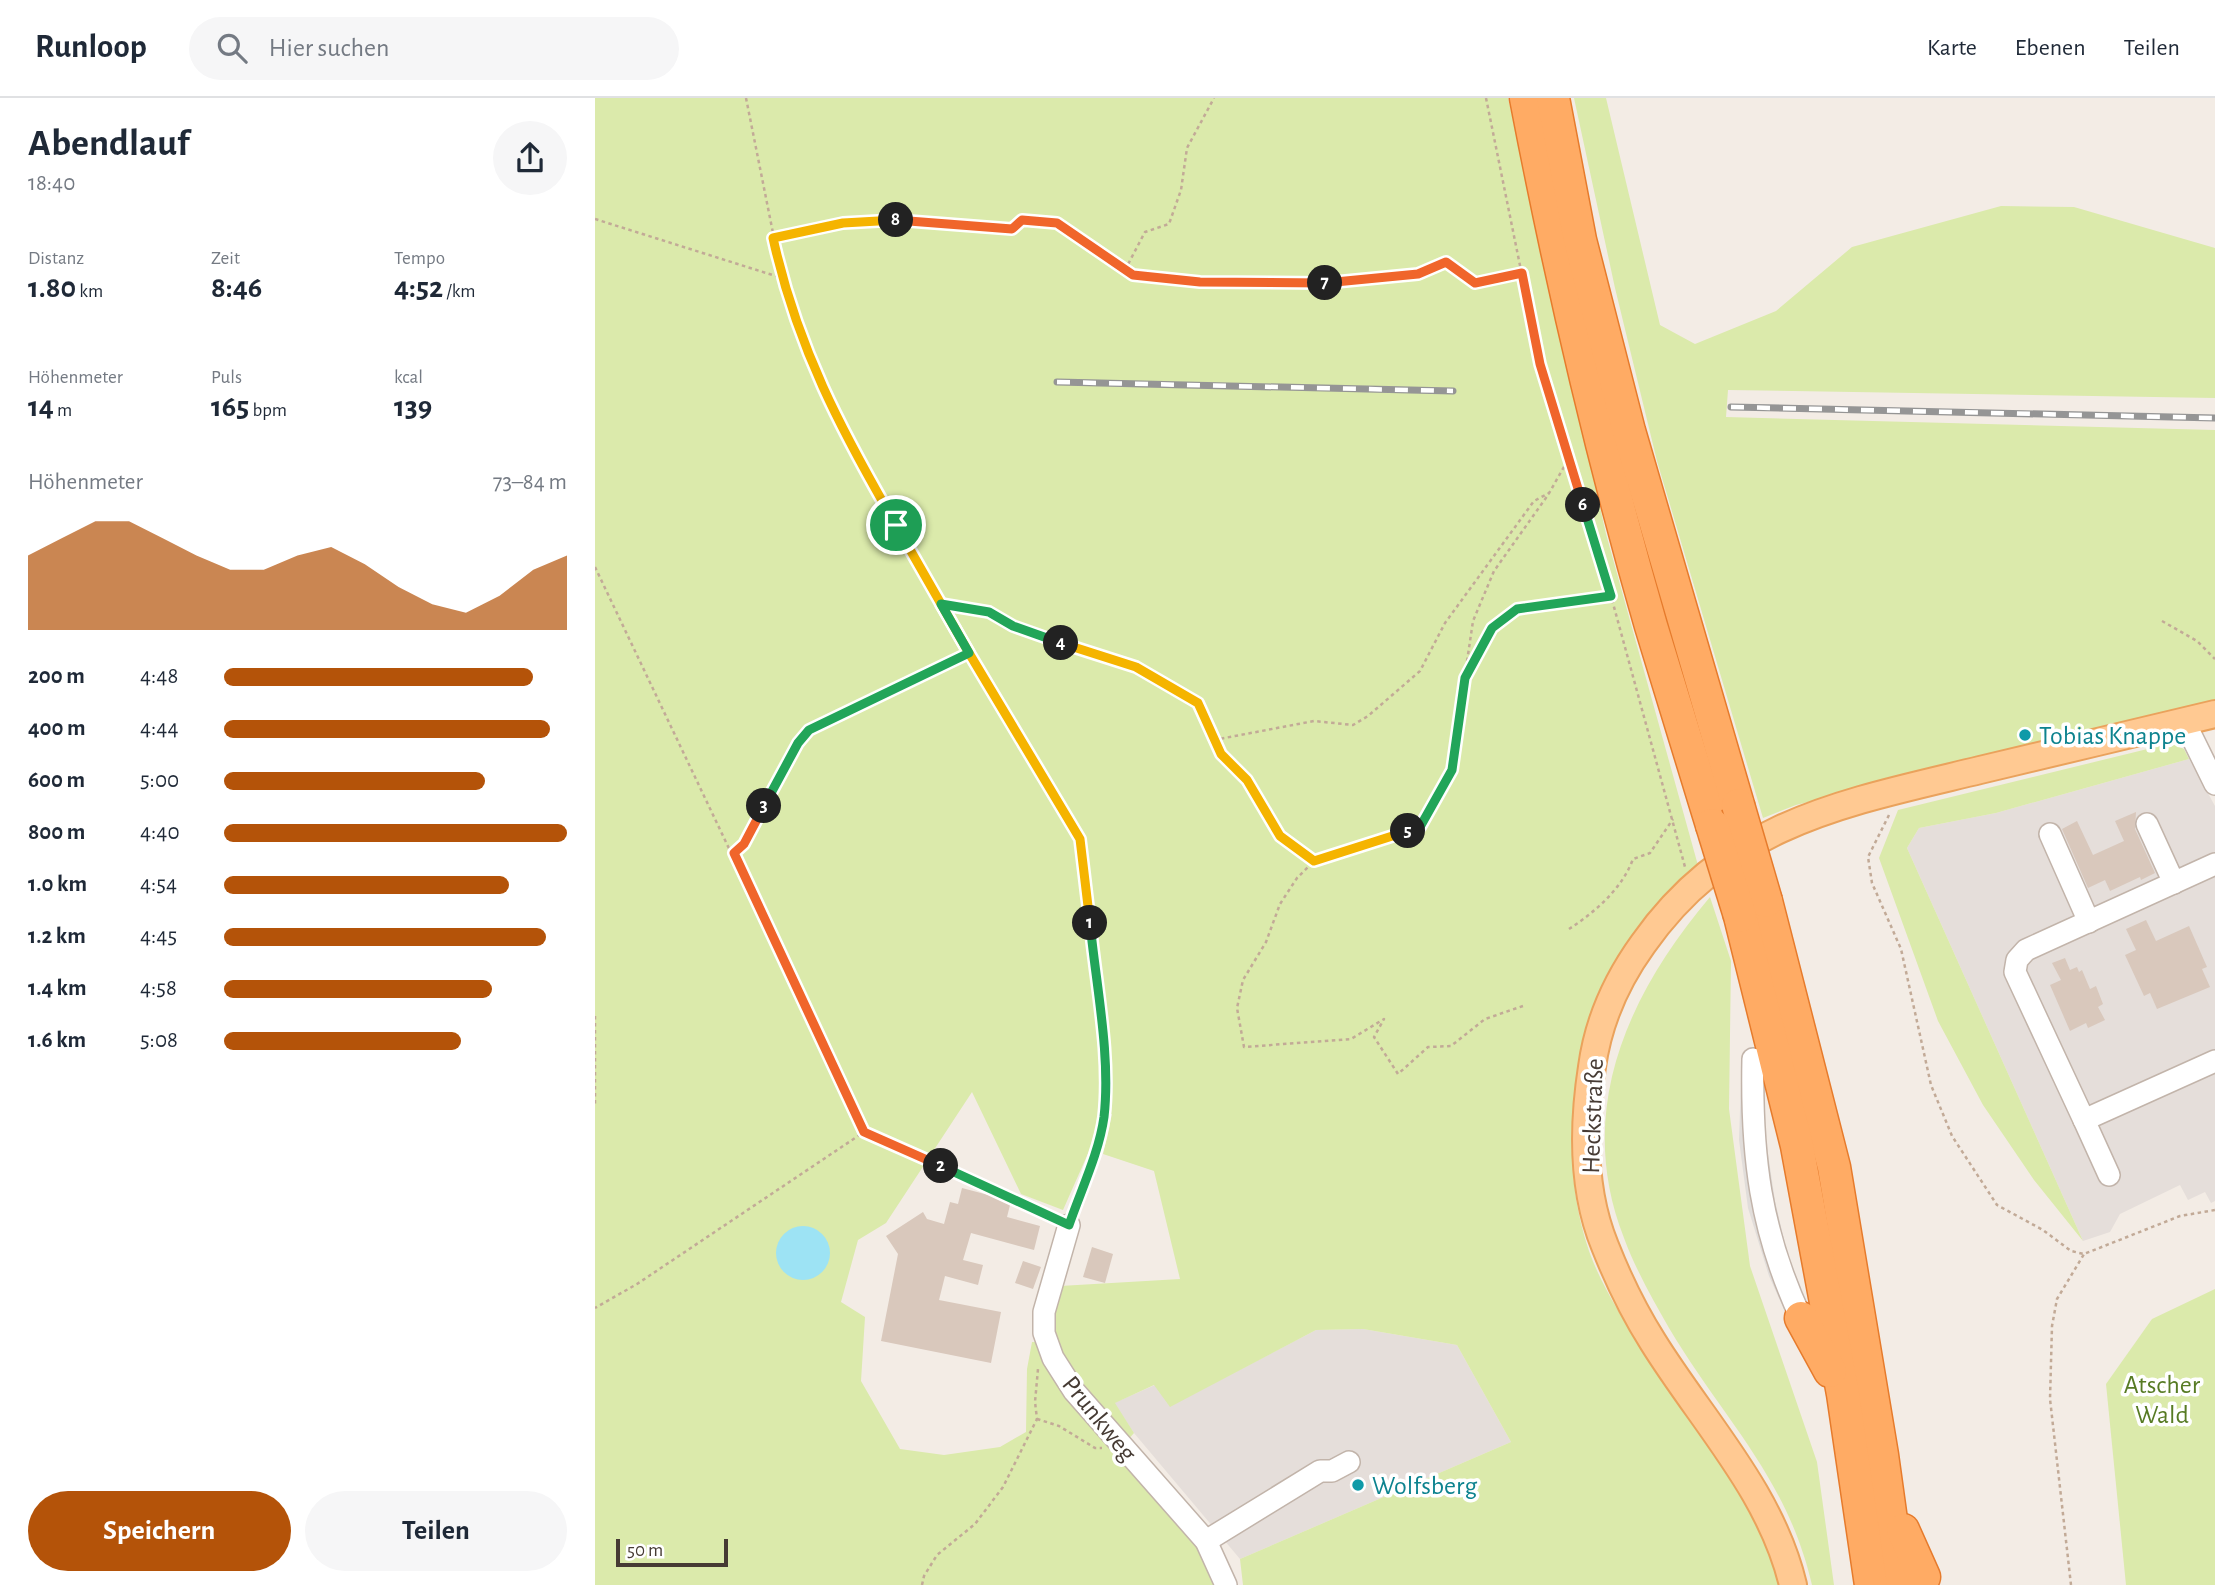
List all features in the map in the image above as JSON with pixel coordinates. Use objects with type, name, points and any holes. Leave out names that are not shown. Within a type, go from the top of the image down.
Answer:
[{"type":"highway","points":[[1526,98],[1556,251],[1651,625],[1712,825],[1751,920],[1834,1167],[1888,1496],[1917,1582]]},
{"type":"highway","points":[[1553,98],[1580,240],[1629,431],[1738,805],[1751,920],[1843,1394],[1871,1585]]},
{"type":"highway","points":[[1751,920],[1753,1059]]},
{"type":"highway","points":[[1801,1318],[1843,1394]]},
{"type":"main road","name":"Heckstraße","points":[[1793,1585],[1767,1513],[1743,1473],[1653,1342],[1625,1293],[1603,1242],[1590,1189],[1586,1143],[1588,1093],[1595,1047],[1615,991],[1634,957],[1665,912],[1690,888],[1731,855],[1799,819],[1890,791],[2215,714]]},
{"type":"street","points":[[2184,721],[2215,783]]},
{"type":"street","points":[[2147,824],[2175,883]]},
{"type":"street","points":[[2050,834],[2089,922]]},
{"type":"street","points":[[2109,1175],[2015,972],[2017,960],[2026,950],[2215,864]]},
{"type":"street","points":[[1753,1059],[1752,1119],[1757,1178],[1772,1244],[1801,1318]]},
{"type":"street","points":[[2084,1120],[2215,1061]]},
{"type":"street","name":"Prunkweg","points":[[1069,1225],[1044,1312],[1044,1334],[1053,1358],[1074,1391],[1206,1541],[1226,1585]]},
{"type":"street","points":[[1206,1541],[1320,1471],[1332,1471],[1349,1462]]},
{"type":"path","points":[[595,567],[734,853],[864,1132],[1069,1225],[1098,1142],[1106,1087],[1080,839],[969,653],[851,446],[820,385],[799,335],[782,278],[745,98]]},
{"type":"path","points":[[1125,270],[1145,232],[1169,224],[1181,190],[1187,148],[1214,98]]},
{"type":"path","points":[[1486,98],[1540,364],[1611,596],[1690,888]]},
{"type":"path","points":[[595,219],[782,278]]},
{"type":"path","points":[[773,238],[843,223],[906,220],[1012,229],[1022,220],[1057,223],[1133,275],[1200,282],[1271,285],[1345,282],[1418,274],[1446,262],[1475,283],[1522,273]]},
{"type":"path","points":[[1523,1006],[1485,1019],[1451,1046],[1427,1047],[1398,1074],[1374,1037],[1384,1019],[1351,1039],[1244,1047],[1237,1008],[1243,980],[1266,942],[1280,904],[1297,878],[1314,861],[1420,827],[1452,770],[1472,621],[1494,571],[1549,493],[1569,458]]},
{"type":"path","points":[[1214,740],[1314,720],[1353,725],[1368,716],[1420,671],[1445,623],[1534,501],[1549,493]]},
{"type":"path","points":[[1465,678],[1492,628],[1517,609],[1611,596]]},
{"type":"path","points":[[941,604],[989,612],[1013,626],[1136,667],[1198,703],[1221,754],[1247,780],[1280,836],[1314,861]]},
{"type":"path","points":[[2162,621],[2197,641],[2215,659]]},
{"type":"path","points":[[734,853],[744,844],[798,743],[809,730],[969,653]]},
{"type":"path","points":[[1890,791],[1893,807],[1871,846],[1868,857],[1872,883],[1901,949],[1931,1085],[1952,1136],[1997,1205],[2043,1230],[2071,1251],[2084,1254],[2179,1216],[2215,1210]]},
{"type":"path","points":[[1569,929],[1589,916],[1627,876],[1633,859],[1650,853],[1673,819]]},
{"type":"path","points":[[595,1016],[595,1105]]},
{"type":"path","points":[[595,1308],[864,1132]]},
{"type":"path","points":[[2071,1585],[2050,1399],[2052,1326],[2057,1299],[2084,1254]]},
{"type":"path","points":[[922,1585],[924,1576],[937,1555],[975,1524],[995,1499],[1037,1419],[1035,1402],[1038,1366]]},
{"type":"path","points":[[1037,1419],[1059,1426],[1095,1448],[1111,1447],[1117,1441]]},
{"type":"shaded area","points":[[2189,759],[2215,806],[2215,1201],[2211,1203],[2205,1192],[2188,1200],[2180,1185],[2120,1214],[2110,1232],[2083,1241],[1907,848],[1919,828],[1996,813]]},
{"type":"shaded area","points":[[1741,1081],[1759,1083],[1760,1134],[1767,1147],[1775,1201],[1786,1248],[1784,1260],[1803,1306],[1786,1314],[1769,1276],[1748,1208],[1739,1140]]},
{"type":"shaded area","points":[[1363,1329],[1457,1345],[1511,1442],[1240,1559],[1134,1433],[1114,1403],[1155,1385],[1170,1406],[1316,1330]]},
{"type":"green space","points":[[595,98],[1508,98],[1606,534],[1699,869],[1651,912],[1637,932],[1588,1032],[1578,1073],[1572,1124],[1573,1176],[1577,1201],[1589,1251],[1606,1289],[1651,1364],[1683,1404],[1741,1490],[1765,1538],[1780,1585],[1243,1585],[1240,1559],[1511,1442],[1457,1345],[1363,1329],[1316,1330],[1170,1407],[1154,1385],[1115,1403],[1134,1433],[1115,1454],[1202,1546],[1218,1585],[595,1585]],"holes":[[[972,1092],[1021,1194],[1063,1210],[1090,1149],[1098,1119],[1112,1114],[1103,1154],[1154,1171],[1180,1279],[1060,1286],[1052,1320],[1055,1343],[1032,1342],[1027,1369],[1026,1432],[1000,1447],[944,1455],[900,1449],[861,1381],[865,1317],[841,1302],[858,1240],[886,1223]]]},
{"type":"green space","points":[[1574,98],[1606,98],[1660,325],[1695,344],[1776,311],[1852,247],[2001,206],[2074,207],[2215,248],[2215,398],[1728,390],[1726,417],[2215,430],[2215,701],[1796,805],[1763,818],[1657,461],[1615,288]]},
{"type":"green space","points":[[2172,743],[2184,749],[2189,759],[1996,813],[1919,828],[1907,848],[2083,1241],[2034,1180],[1983,1105],[1938,1021],[1879,858],[1898,810]]},
{"type":"green space","points":[[1710,897],[1731,961],[1729,1109],[1750,1266],[1817,1462],[1834,1585],[1812,1585],[1787,1512],[1770,1480],[1669,1328],[1633,1261],[1610,1191],[1605,1145],[1608,1100],[1618,1056],[1634,1014],[1655,973]]},
{"type":"green space","name":"Atscher Wald","points":[[2215,1289],[2215,1585],[2126,1585],[2106,1384],[2152,1319]]},
{"type":"water","points":[[803,1226],[822,1234],[830,1253],[822,1272],[803,1280],[784,1272],[776,1253],[784,1234]]},
{"type":"building","points":[[2136,812],[2135,829],[2155,873],[2110,891],[2105,880],[2088,888],[2062,829],[2077,821],[2093,855],[2124,841],[2115,821]]},
{"type":"building","points":[[2146,920],[2156,941],[2189,926],[2207,967],[2202,969],[2210,987],[2157,1009],[2150,993],[2144,996],[2125,955],[2136,950],[2126,929]]},
{"type":"building","points":[[2065,958],[2070,970],[2077,967],[2079,972],[2082,970],[2090,989],[2096,986],[2103,1004],[2098,1007],[2105,1020],[2088,1028],[2086,1023],[2070,1031],[2050,985],[2061,980],[2052,963]]},
{"type":"building","points":[[962,1188],[1011,1201],[1007,1217],[1040,1226],[1034,1250],[971,1233],[963,1260],[983,1265],[978,1285],[945,1276],[939,1300],[1001,1312],[991,1363],[881,1341],[898,1254],[886,1236],[923,1212],[927,1219],[944,1224],[950,1202],[958,1204]]},
{"type":"building","points":[[1092,1247],[1113,1254],[1105,1283],[1083,1277]]},
{"type":"building","points":[[1023,1261],[1041,1267],[1033,1289],[1015,1283]]},
{"type":"railway","points":[[1057,382],[1453,391]]},
{"type":"railway","points":[[1731,407],[2215,418]]},
{"type":"place","name":"Tobias Knappe","points":[[2025,735]]},
{"type":"place","name":"Wolfsberg","points":[[1358,1485]]},
{"type":"route","points":[[896,525],[820,385],[799,335],[773,238],[843,223],[906,220],[1012,229],[1022,220],[1057,223],[1133,275],[1200,282],[1271,285],[1345,282],[1418,274],[1446,262],[1475,283],[1522,273],[1540,364],[1611,596],[1517,609],[1492,628],[1465,678],[1452,770],[1420,827],[1314,861],[1280,836],[1247,780],[1221,754],[1198,703],[1136,667],[1039,636],[1013,626],[989,612],[941,604],[969,653],[809,730],[798,743],[744,844],[734,853],[864,1132],[1069,1225],[1098,1142],[1106,1087],[1080,839],[969,653],[941,604],[896,525]]}]
